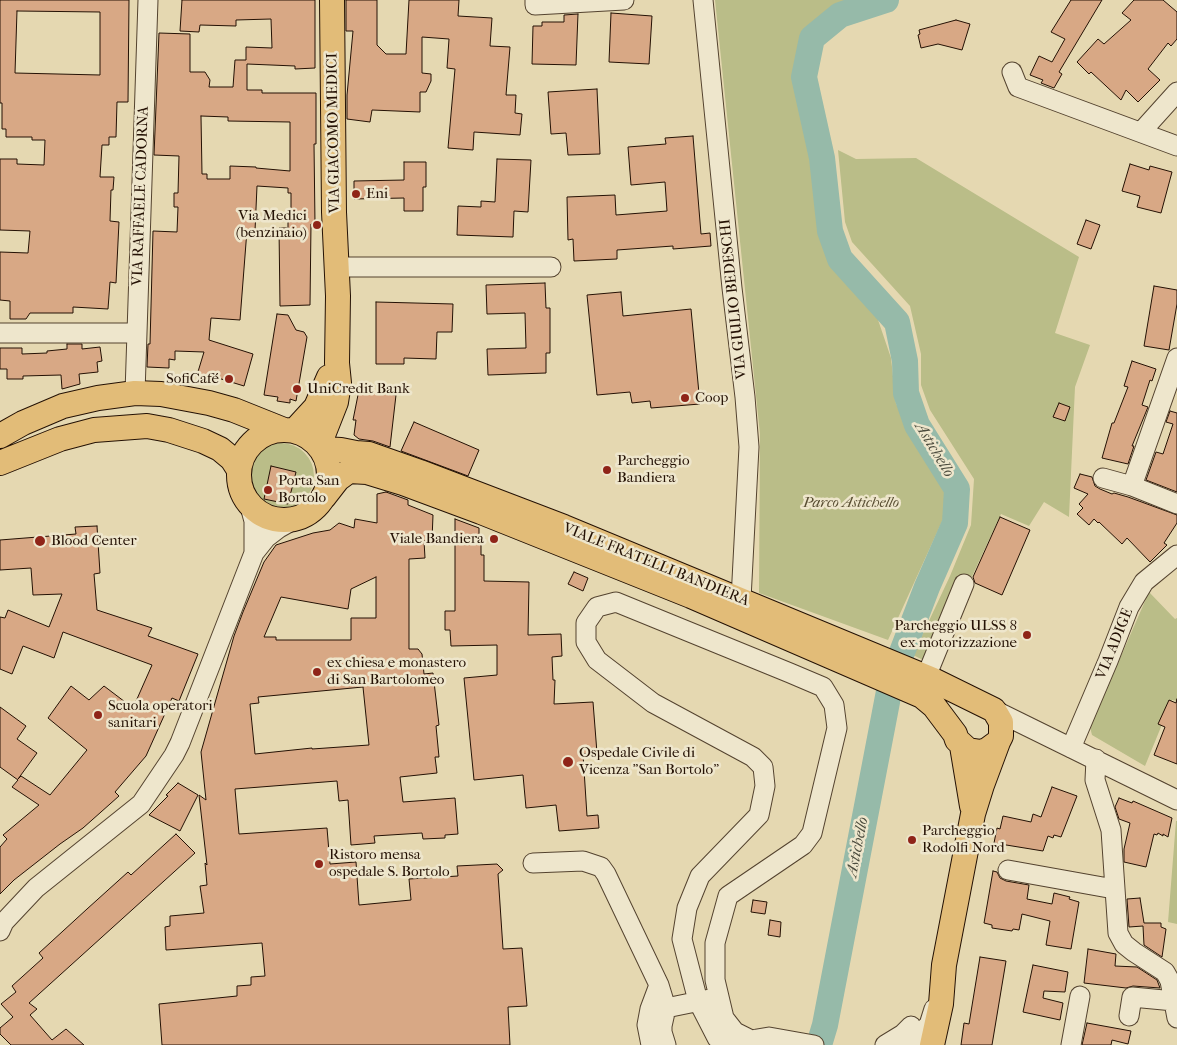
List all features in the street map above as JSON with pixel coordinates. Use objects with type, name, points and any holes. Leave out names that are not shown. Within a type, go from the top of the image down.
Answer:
[{"type":"main road","name":"VIA GIACOMO MEDICI","points":[[322,449],[323,435],[336,402],[339,383],[337,363],[339,316],[334,212],[332,0]]},
{"type":"main road","name":"VIA GIACOMO MEDICI","points":[[289,430],[316,407],[337,363]]},
{"type":"main road","points":[[0,436],[22,423],[63,406],[98,398],[135,393],[161,394],[209,403],[305,435],[322,449],[328,462],[330,474],[324,497],[307,514],[284,520],[261,514],[248,503],[240,483],[239,470],[247,450],[254,442],[273,431],[289,430]]},
{"type":"main road","name":"VIA GIACOMO MEDICI","points":[[336,402],[340,431],[347,441],[369,454]]},
{"type":"main road","points":[[0,463],[60,439],[94,430],[147,426],[169,430],[203,441],[220,449],[232,459],[239,470]]},
{"type":"main road","name":"VIALE FRATELLI BANDIERA","points":[[322,449],[369,454],[564,527],[741,600],[875,665]]},
{"type":"main road","name":"VIALE FRATELLI BANDIERA","points":[[324,497],[338,479],[349,471],[358,470],[378,475],[481,512],[647,578],[989,707]]},
{"type":"main road","name":"VIALE FRATELLI BANDIERA","points":[[915,679],[958,740],[974,752],[987,750],[999,739]]},
{"type":"main road","points":[[929,1027],[934,986],[944,965],[973,814],[999,739],[1002,722],[989,707],[975,704],[960,711],[956,718],[958,740],[973,814]]},
{"type":"street","name":"VIA RAFFAELE CADORNA","points":[[135,393],[148,0]]},
{"type":"street","points":[[535,0],[536,5],[624,0]]},
{"type":"street","name":"VIA GIULIO BEDESCHI","points":[[703,0],[748,438],[741,600]]},
{"type":"street","points":[[1012,72],[1018,88],[1177,146]]},
{"type":"street","points":[[1141,132],[1177,92]]},
{"type":"street","points":[[337,267],[552,268]]},
{"type":"street","points":[[0,333],[136,333]]},
{"type":"street","points":[[1132,486],[1177,358]]},
{"type":"street","points":[[1103,478],[1132,486],[1177,504]]},
{"type":"street","points":[[248,503],[254,521],[254,553]]},
{"type":"street","points":[[0,931],[4,922],[36,888],[140,804],[174,756],[203,687],[254,553],[266,538],[297,518]]},
{"type":"street","name":"VIA ADIGE","points":[[1063,744],[1108,661],[1128,607],[1144,582],[1177,554]]},
{"type":"street","points":[[915,679],[964,584]]},
{"type":"street","points":[[726,1045],[717,1038],[698,1001],[682,939],[687,908],[700,876],[759,815],[766,786],[763,767],[753,757],[653,702],[597,660],[586,642],[586,623],[597,607],[616,602],[823,687],[834,705],[838,728],[812,833],[803,845],[728,896],[714,942],[717,989],[727,1022],[735,1032],[745,1038],[744,1043],[770,1037],[814,1045]]},
{"type":"street","name":"VIALE FRATELLI BANDIERA","points":[[989,707],[1177,800]]},
{"type":"street","name":"VIALE FRATELLI BANDIERA","points":[[999,739],[1063,744]]},
{"type":"street","points":[[1096,759],[1095,780],[1111,830],[1118,933],[1124,944],[1165,972],[1170,981],[1176,1009],[1132,997],[1129,1016]]},
{"type":"street","points":[[533,863],[583,862],[601,867],[612,883],[659,985],[666,1008],[662,1026],[666,1045]]},
{"type":"street","points":[[1008,870],[1114,889]]},
{"type":"street","points":[[651,1045],[647,1025],[650,1009],[659,985]]},
{"type":"street","points":[[666,1008],[698,1001],[717,989]]},
{"type":"street","points":[[1071,1045],[1080,996]]},
{"type":"street","points":[[885,1045],[903,1034],[929,1027]]},
{"type":"street","points":[[905,1045],[929,1027]]},
{"type":"green space","name":"Parco Astichello","points":[[715,0],[854,0],[805,31],[802,105],[828,257],[875,311],[891,358],[896,404],[944,478],[950,500],[888,640],[759,593],[760,434]]},
{"type":"green space","points":[[838,150],[856,159],[916,158],[1079,257],[1055,333],[1090,345],[1075,387],[1069,517],[1044,502],[1029,526],[1001,514],[968,585],[925,661],[913,655],[950,576],[971,525],[974,479],[930,410],[921,385],[921,354],[910,306],[852,242],[845,222]]},
{"type":"green space","points":[[281,443],[294,446],[304,453],[311,463],[314,476],[311,489],[304,499],[294,506],[281,509],[268,506],[258,499],[251,489],[248,476],[251,463],[258,453],[268,446]]},
{"type":"green space","points":[[1149,592],[1175,619],[1177,618],[1177,701],[1172,700],[1145,766],[1092,735],[1090,727]]},
{"type":"green space","points":[[1177,821],[1177,924],[1168,922]]},
{"type":"building","points":[[0,0],[129,0],[128,102],[117,102],[116,137],[109,137],[109,145],[102,145],[100,177],[114,177],[113,190],[111,190],[110,221],[119,222],[116,283],[110,282],[108,309],[73,307],[73,313],[30,313],[26,319],[10,319],[10,301],[0,300],[0,252],[28,253],[30,231],[0,230],[0,159],[17,159],[17,164],[44,165],[45,140],[32,140],[32,137],[6,137],[6,129],[2,129],[2,103],[0,103]],"holes":[[[17,11],[100,12],[100,75],[15,73]]]},
{"type":"building","points":[[182,0],[315,0],[315,68],[295,69],[295,66],[247,64],[247,90],[262,90],[262,93],[316,93],[316,144],[314,144],[315,224],[311,224],[310,305],[280,306],[279,228],[288,228],[288,222],[291,221],[291,193],[288,193],[288,188],[257,186],[255,231],[247,230],[240,320],[211,318],[209,340],[253,354],[244,386],[218,378],[217,381],[197,375],[204,352],[175,351],[175,360],[169,359],[169,368],[147,367],[148,344],[150,344],[153,231],[177,232],[178,207],[174,207],[174,193],[178,193],[179,156],[154,155],[159,33],[190,34],[190,72],[205,72],[210,80],[209,87],[233,87],[235,60],[246,60],[246,47],[272,48],[271,19],[236,20],[236,26],[200,25],[199,32],[180,31]],"holes":[[[201,116],[228,117],[228,121],[290,122],[290,171],[230,166],[230,179],[207,179],[207,174],[202,174]]]},
{"type":"building","points":[[346,0],[377,0],[377,45],[386,54],[406,54],[409,0],[459,0],[458,16],[492,18],[490,46],[510,47],[506,95],[516,95],[515,113],[522,114],[520,135],[474,132],[473,150],[448,148],[455,69],[447,68],[449,39],[422,37],[422,73],[431,74],[431,81],[426,92],[420,92],[420,112],[372,110],[370,122],[347,119],[347,95],[353,31],[346,31]]},
{"type":"building","points":[[1071,0],[1102,0],[1059,72],[1062,74],[1054,88],[1041,83],[1043,80],[1030,75],[1039,56],[1052,62],[1065,39],[1051,32]]},
{"type":"building","points":[[1134,0],[1163,0],[1177,12],[1177,39],[1171,46],[1168,43],[1148,69],[1160,80],[1138,102],[1126,90],[1121,100],[1091,72],[1089,74],[1077,62],[1098,39],[1104,44],[1131,20],[1122,13]]},
{"type":"building","points":[[611,13],[652,16],[649,64],[609,62]]},
{"type":"building","points":[[578,14],[576,65],[532,64],[533,26],[542,26],[542,22],[564,22],[564,15]]},
{"type":"building","points":[[956,20],[970,24],[962,50],[938,44],[921,48],[918,35],[920,34],[919,30]]},
{"type":"building","points":[[597,89],[600,154],[568,155],[566,133],[551,134],[548,92]]},
{"type":"building","points":[[693,136],[701,234],[710,233],[711,246],[673,249],[673,246],[617,250],[617,259],[574,261],[573,239],[568,240],[567,197],[615,195],[616,215],[667,211],[665,182],[631,185],[628,147],[666,144],[665,138]]},
{"type":"building","points":[[497,159],[531,160],[528,212],[514,211],[513,237],[457,235],[458,206],[481,207],[481,201],[495,202]]},
{"type":"building","points":[[404,162],[426,162],[426,187],[423,187],[423,211],[404,211],[404,198],[354,199],[354,181],[404,180]]},
{"type":"building","points":[[1130,164],[1149,170],[1150,166],[1172,172],[1161,213],[1137,207],[1140,196],[1122,191]]},
{"type":"building","points":[[1086,220],[1100,225],[1091,249],[1077,244]]},
{"type":"building","points":[[545,283],[546,308],[550,308],[550,353],[546,353],[546,373],[488,375],[487,349],[526,348],[525,313],[487,314],[486,285]]},
{"type":"building","points":[[1154,286],[1177,290],[1177,304],[1169,350],[1144,346]]},
{"type":"building","points":[[621,292],[623,316],[691,309],[700,404],[651,408],[650,401],[632,403],[630,392],[597,395],[587,295]]},
{"type":"building","points":[[376,302],[453,304],[452,332],[437,332],[436,359],[404,358],[404,364],[376,364]]},
{"type":"building","points":[[277,314],[288,315],[296,330],[304,332],[307,337],[296,401],[290,399],[290,403],[277,401],[278,397],[264,395]]},
{"type":"building","points":[[67,344],[82,344],[82,349],[100,347],[102,361],[97,362],[98,372],[79,374],[80,384],[62,389],[61,375],[23,376],[23,379],[7,379],[7,369],[0,369],[0,348],[22,348],[22,354],[47,353],[47,351],[67,349]]},
{"type":"building","points":[[1132,361],[1156,369],[1152,381],[1150,380],[1142,405],[1148,407],[1132,446],[1134,446],[1128,464],[1102,458],[1112,423],[1114,423],[1128,387],[1124,386]]},
{"type":"building","points":[[359,390],[396,395],[390,447],[373,441],[359,439],[354,435],[356,420],[353,420]]},
{"type":"building","points":[[1059,403],[1070,407],[1065,421],[1053,417]]},
{"type":"building","points":[[1170,411],[1177,413],[1177,492],[1146,480],[1156,452],[1163,454],[1173,424],[1166,422]]},
{"type":"building","points":[[414,422],[479,450],[468,476],[401,451]]},
{"type":"building","points":[[271,466],[296,472],[288,504],[264,499]]},
{"type":"building","points":[[1080,474],[1092,477],[1095,486],[1100,489],[1177,515],[1177,523],[1164,543],[1167,545],[1150,562],[1127,538],[1122,544],[1099,522],[1094,519],[1089,525],[1077,514],[1083,508],[1079,504],[1088,494],[1074,488]]},
{"type":"building","points":[[386,492],[408,500],[408,505],[433,515],[432,540],[424,541],[425,558],[409,559],[409,649],[418,649],[422,654],[424,674],[433,673],[439,725],[436,726],[439,757],[435,757],[437,773],[400,777],[403,802],[455,798],[458,834],[445,835],[445,838],[423,839],[422,833],[374,836],[375,843],[351,845],[348,800],[339,801],[337,781],[235,789],[239,834],[327,828],[330,864],[356,862],[359,905],[411,900],[409,879],[458,876],[457,866],[497,864],[503,870],[498,874],[503,949],[522,948],[527,1006],[508,1007],[510,1045],[162,1045],[159,1004],[237,996],[237,986],[251,985],[251,977],[265,976],[262,943],[166,950],[165,927],[170,926],[170,916],[204,913],[200,886],[207,885],[205,863],[207,865],[199,795],[206,800],[201,752],[234,636],[243,612],[264,562],[276,545],[313,533],[330,530],[339,523],[354,528],[355,519],[377,523],[377,494]],"holes":[[[376,577],[376,618],[351,618],[351,640],[276,640],[276,637],[264,637],[281,597],[348,609],[351,589]],[[363,687],[369,745],[255,754],[250,704],[259,703],[258,697]]]},
{"type":"building","points":[[1000,517],[1030,530],[1002,595],[975,583],[973,577]]},
{"type":"building","points":[[455,519],[479,528],[481,555],[484,555],[484,581],[529,582],[528,635],[561,634],[562,656],[552,657],[553,680],[555,680],[554,704],[593,702],[597,753],[583,754],[587,816],[598,815],[599,828],[559,831],[556,805],[526,808],[523,775],[474,780],[464,678],[497,675],[497,645],[451,646],[450,630],[445,630],[445,611],[455,611]]},
{"type":"building","points":[[97,526],[100,573],[94,574],[97,610],[152,628],[148,636],[198,654],[179,701],[172,698],[146,756],[115,792],[119,796],[83,828],[14,880],[0,894],[0,847],[7,839],[3,835],[39,805],[12,787],[18,780],[0,767],[0,707],[26,726],[17,739],[37,753],[18,779],[21,776],[50,795],[87,750],[48,718],[71,686],[89,700],[104,686],[133,708],[152,665],[63,632],[54,658],[23,646],[12,674],[0,669],[0,617],[5,618],[8,610],[49,627],[62,594],[33,595],[31,568],[0,570],[0,540],[76,534],[75,527]]},
{"type":"building","points":[[574,572],[588,578],[583,591],[568,584]]},
{"type":"building","points":[[1177,699],[1177,764],[1154,755],[1165,727],[1158,724],[1169,700],[1176,703]]},
{"type":"building","points":[[178,783],[198,795],[180,831],[149,815]]},
{"type":"building","points":[[1052,787],[1077,796],[1061,837],[1054,835],[1053,838],[1048,836],[1043,851],[994,843],[997,828],[1000,829],[1003,816],[1031,822],[1033,814],[1041,817]]},
{"type":"building","points":[[1119,798],[1132,803],[1133,801],[1172,818],[1168,837],[1163,834],[1163,836],[1158,833],[1157,835],[1154,834],[1146,867],[1124,862],[1124,849],[1130,823],[1119,819],[1115,807]]},
{"type":"building","points":[[176,834],[195,853],[29,1003],[37,1009],[30,1015],[52,1040],[66,1029],[84,1045],[11,1045],[0,1034],[0,1028],[13,1017],[1,1004],[16,992],[12,986],[43,958],[39,953],[128,872],[131,875]]},
{"type":"building","points":[[993,871],[997,872],[1000,878],[1006,881],[1029,885],[1027,899],[1052,904],[1054,893],[1070,897],[1069,899],[1079,902],[1071,949],[1046,945],[1050,921],[1022,914],[1019,930],[1013,929],[1012,931],[992,928],[992,925],[984,923]]},
{"type":"building","points":[[1140,898],[1144,923],[1161,923],[1161,927],[1166,929],[1162,957],[1144,945],[1143,926],[1129,927],[1127,899]]},
{"type":"building","points":[[753,900],[767,902],[765,914],[751,912]]},
{"type":"building","points":[[770,920],[781,922],[780,937],[768,935]]},
{"type":"building","points":[[1088,949],[1116,954],[1115,966],[1137,967],[1157,980],[1160,988],[1133,986],[1126,988],[1084,983]]},
{"type":"building","points":[[980,957],[1006,961],[992,1045],[961,1045],[964,1023],[969,1024]]},
{"type":"building","points":[[1033,965],[1068,972],[1065,992],[1044,991],[1043,998],[1063,1003],[1060,1020],[1023,1012]]},
{"type":"building","points":[[1087,1023],[1131,1031],[1128,1044],[1112,1040],[1111,1045],[1082,1045]]},
{"type":"waterway","name":"Astichello","points":[[819,1045],[825,1025],[891,681],[927,587],[955,523],[957,489],[917,425],[906,393],[905,361],[897,322],[840,259],[830,231],[822,158],[804,77],[812,38],[840,15],[886,0]]},
{"type":"place","name":"Eni","points":[[356,194]]},
{"type":"place","name":"Via Medici (benzinaio)","points":[[317,225]]},
{"type":"place","name":"SofiCafé","points":[[229,379]]},
{"type":"place","name":"UniCredit Bank","points":[[297,389]]},
{"type":"place","name":"Coop","points":[[685,398]]},
{"type":"place","name":"Parcheggio Bandiera","points":[[607,470]]},
{"type":"place","name":"Porta San Bortolo","points":[[268,490]]},
{"type":"place","name":"Viale Bandiera","points":[[494,539]]},
{"type":"place","name":"Blood Center","points":[[40,541]]},
{"type":"place","name":"Parcheggio ULSS 8 ex motorizzazione","points":[[1027,635]]},
{"type":"place","name":"ex chiesa e monastero di San Bartolomeo","points":[[317,672]]},
{"type":"place","name":"Scuola operatori sanitari","points":[[98,715]]},
{"type":"place","name":"Ospedale Civile di Vicenza \"San Bortolo\"","points":[[568,762]]},
{"type":"place","name":"Parcheggio Rodolfi Nord","points":[[912,840]]},
{"type":"place","name":"Ristoro mensa ospedale S. Bortolo","points":[[319,864]]}]
